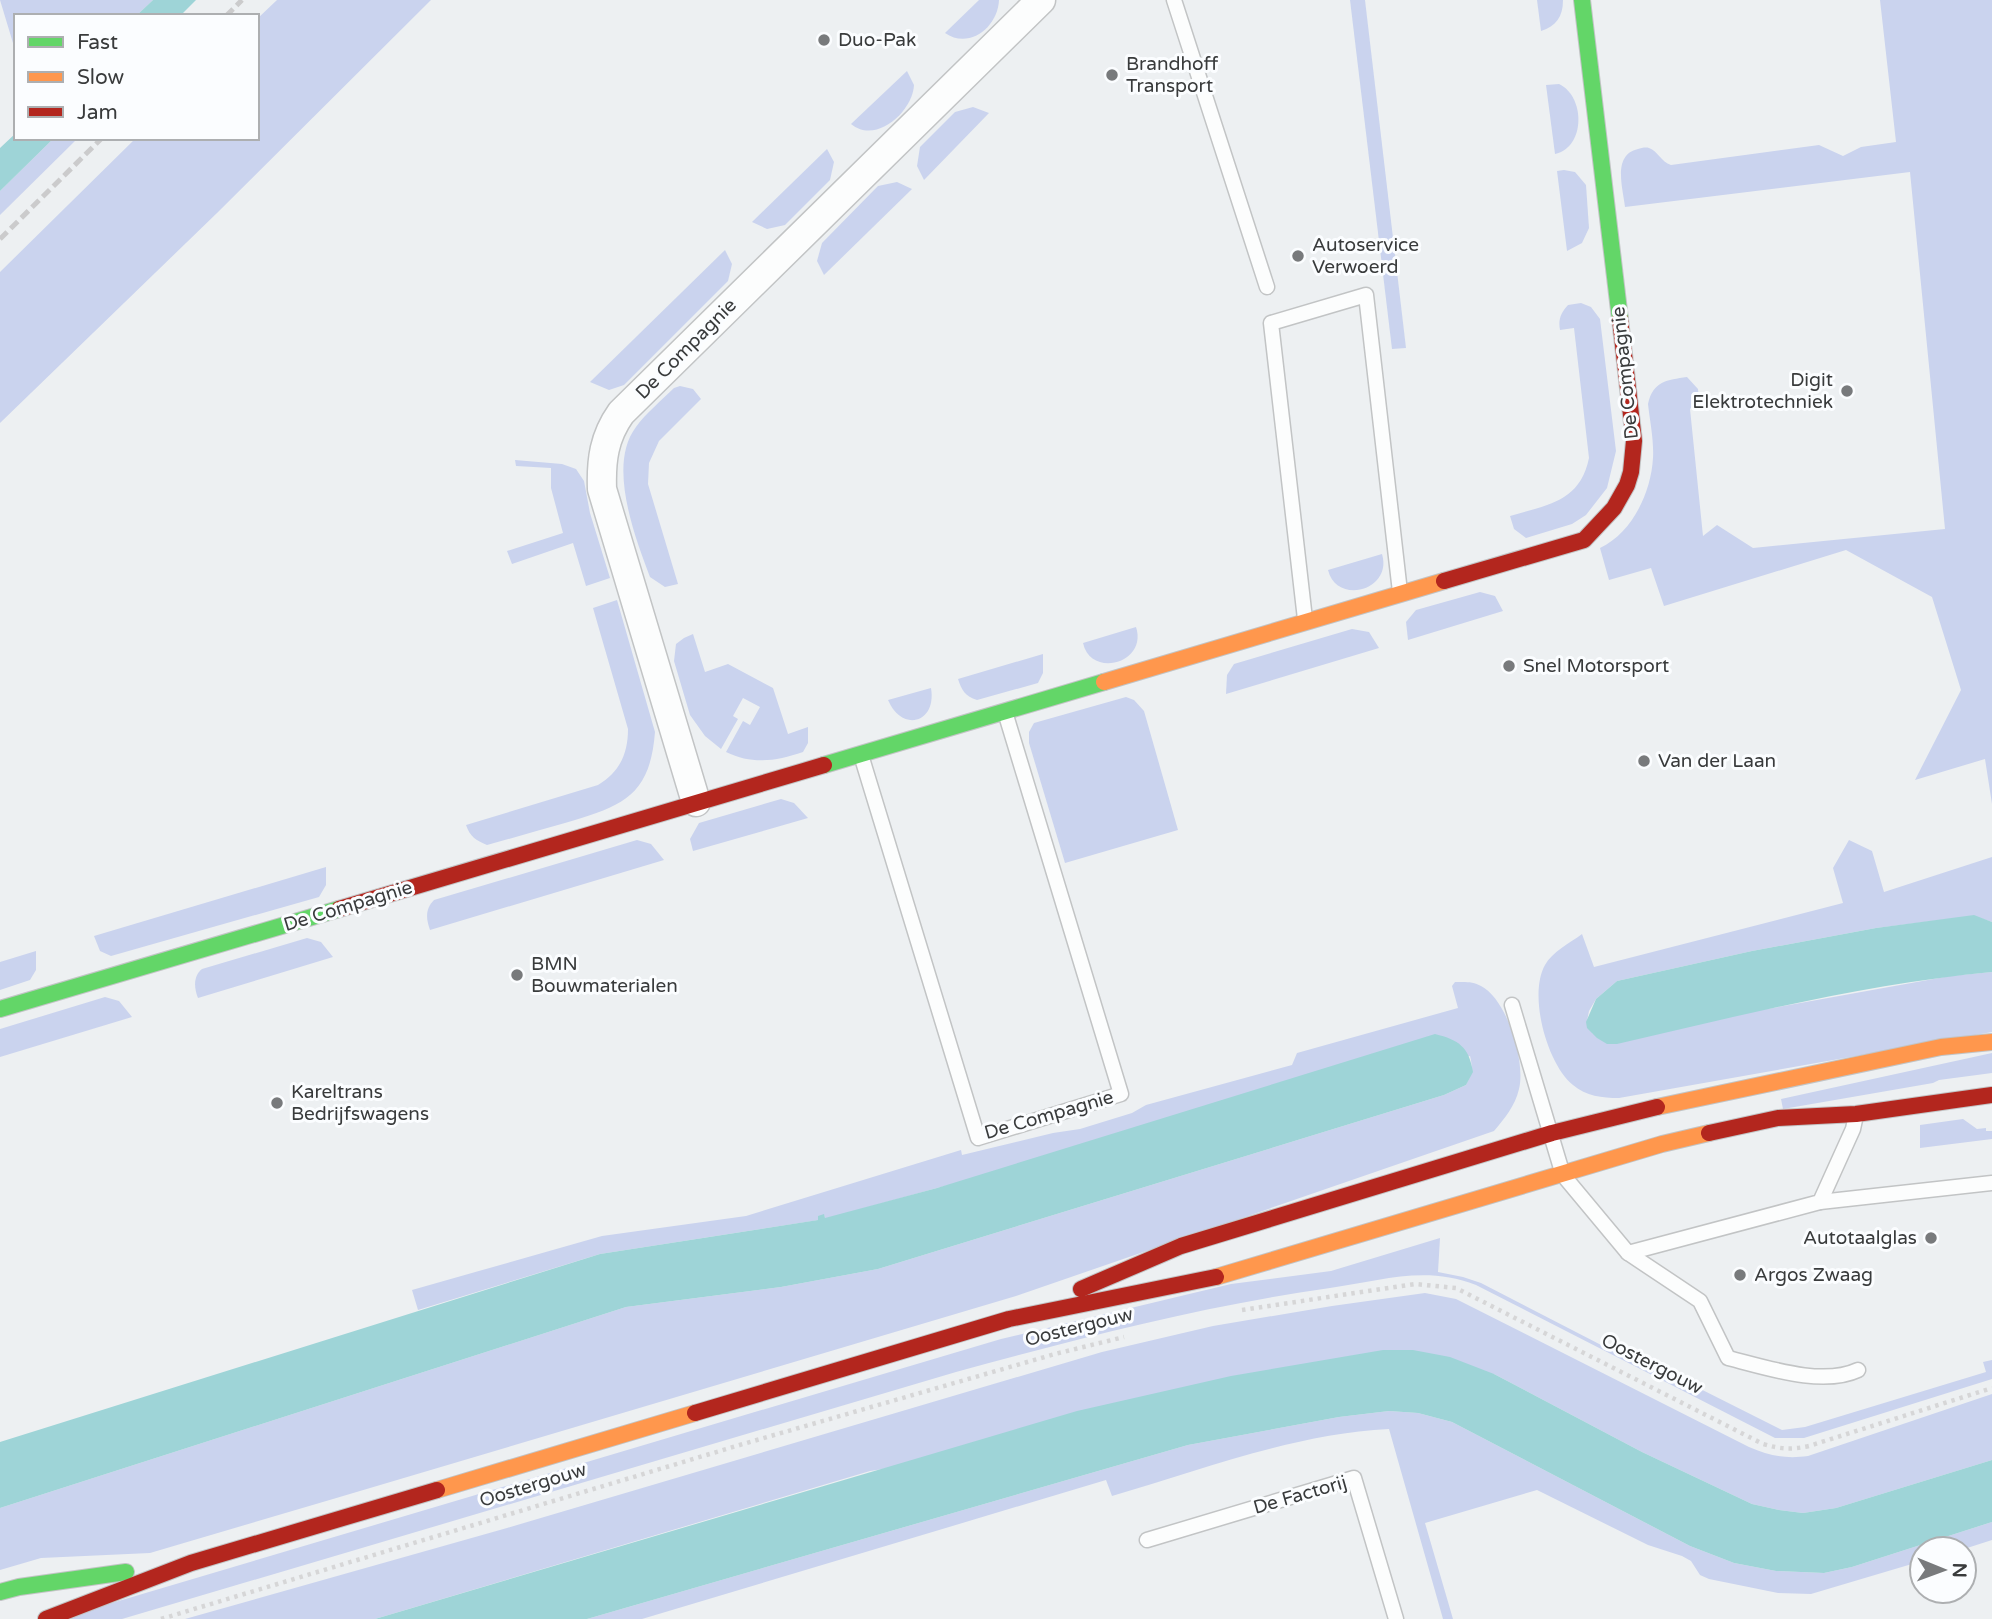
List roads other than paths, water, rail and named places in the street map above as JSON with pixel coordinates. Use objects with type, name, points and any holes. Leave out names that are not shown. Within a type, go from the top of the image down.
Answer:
[{"type":"main road","name":"De Compagnie","points":[[0,1009],[1584,540],[1604,523],[1622,496],[1630,474],[1634,441],[1582,0]]},
{"type":"main road","name":"Oostergouw","points":[[1009,1319],[1181,1246],[1552,1133],[1708,1095],[1941,1047],[1992,1042]]},
{"type":"main road","name":"Oostergouw","points":[[46,1619],[191,1563],[1009,1319],[1197,1282],[1662,1144],[1778,1118],[1856,1114],[1992,1095]]},
{"type":"main road","name":"Oostergouw","points":[[0,1592],[191,1563]]},
{"type":"street","name":"De Compagnie","points":[[696,802],[602,489],[603,457],[611,428],[631,403],[1041,0]]},
{"type":"lane","points":[[1174,0],[1267,287]]},
{"type":"lane","points":[[1306,622],[1271,323],[1366,295],[1400,594]]},
{"type":"lane","name":"De Compagnie","points":[[861,753],[978,1138],[1121,1094],[1005,711]]},
{"type":"lane","points":[[1513,1005],[1563,1175],[1628,1253],[1700,1301],[1728,1357],[1764,1367],[1822,1377],[1846,1376],[1858,1370]]},
{"type":"lane","points":[[1821,1202],[1853,1129],[1856,1114]]},
{"type":"lane","points":[[1628,1253],[1821,1202],[1992,1183]]},
{"type":"lane","name":"De Factorij","points":[[1147,1540],[1354,1478],[1396,1619]]},
{"type":"railway","points":[[228,14],[242,0]]},
{"type":"railway","points":[[0,239],[100,140]]},
{"type":"place","name":"Duo-Pak","points":[[824,40]]},
{"type":"place","name":"Brandhoff Transport","points":[[1112,75]]},
{"type":"place","name":"Autoservice Verwoerd","points":[[1298,256]]},
{"type":"place","name":"Digit Elektrotechniek","points":[[1847,391]]},
{"type":"place","name":"Snel Motorsport","points":[[1509,666]]},
{"type":"place","name":"Van der Laan","points":[[1644,761]]},
{"type":"place","name":"BMN Bouwmaterialen","points":[[517,975]]},
{"type":"place","name":"Kareltrans Bedrijfswagens","points":[[277,1103]]},
{"type":"place","name":"Autotaalglas","points":[[1931,1238]]},
{"type":"place","name":"Argos Zwaag","points":[[1740,1275]]}]
